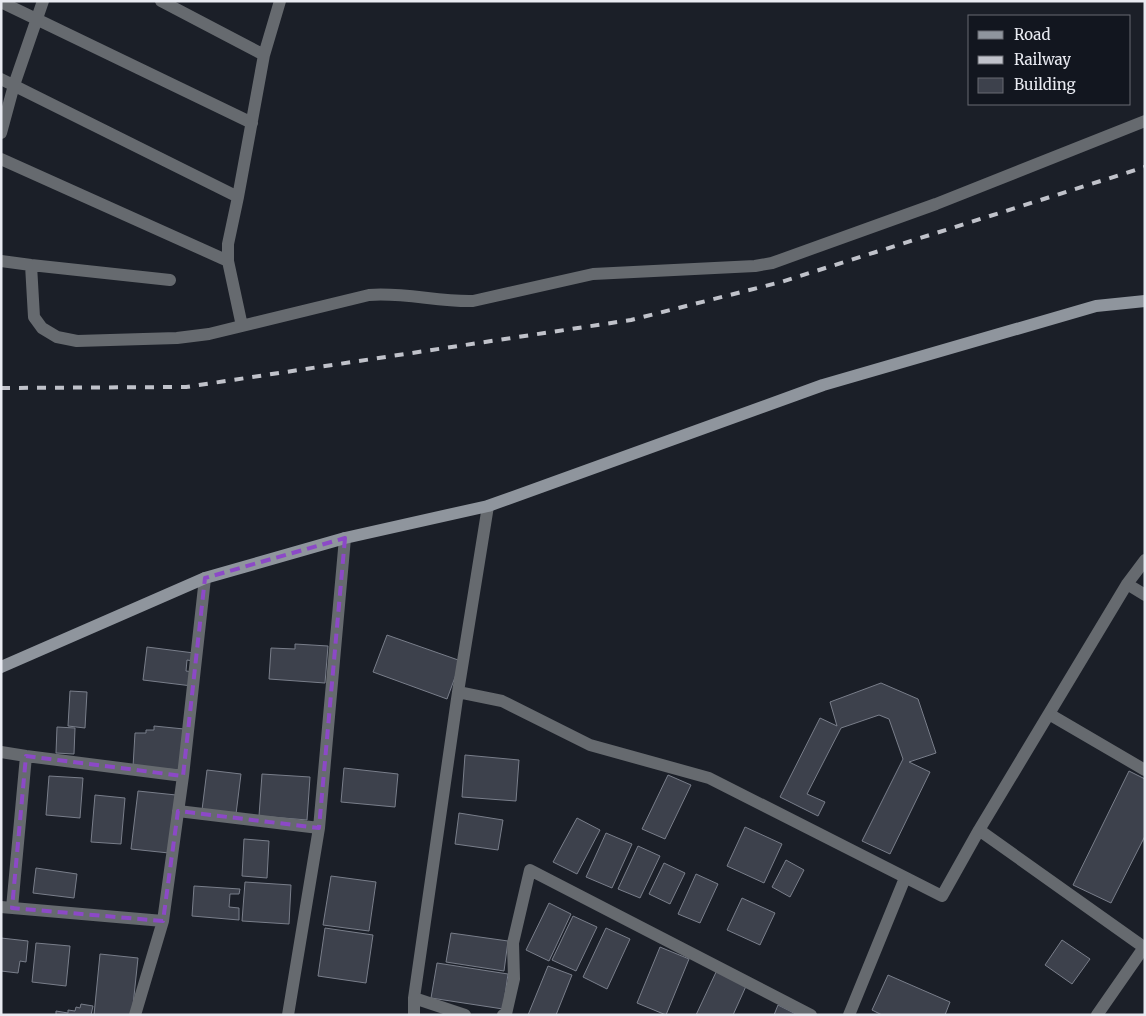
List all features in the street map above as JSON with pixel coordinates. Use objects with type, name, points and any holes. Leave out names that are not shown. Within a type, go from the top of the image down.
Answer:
[{"type":"main road","points":[[1,667],[205,578],[345,538],[488,506],[823,384],[1096,306],[1145,301]]},
{"type":"street","points":[[1,133],[14,86],[42,1]]},
{"type":"street","points":[[161,1],[264,55]]},
{"type":"street","points":[[242,326],[228,261],[228,244],[264,55],[280,1]]},
{"type":"street","points":[[1,2],[252,122]]},
{"type":"street","points":[[1,80],[238,197]]},
{"type":"street","points":[[31,265],[34,317],[42,328],[57,337],[77,341],[178,338],[209,334],[369,295],[384,294],[458,302],[473,301],[593,274],[755,266],[772,263],[936,204],[1145,121]]},
{"type":"street","points":[[1,159],[228,261]]},
{"type":"street","points":[[1,261],[170,280]]},
{"type":"street","points":[[414,1015],[414,998],[458,692],[488,506]]},
{"type":"street","points":[[288,1015],[319,828],[345,538]]},
{"type":"street","points":[[458,692],[502,701],[590,745],[709,778],[942,896],[979,830],[1127,584],[1145,560]]},
{"type":"street","points":[[135,1015],[163,921],[183,776],[205,578]]},
{"type":"street","points":[[1127,584],[1145,595]]},
{"type":"street","points":[[1050,714],[1145,770]]},
{"type":"street","points":[[1,752],[183,776]]},
{"type":"street","points":[[26,756],[7,907],[163,921]]},
{"type":"street","points":[[178,811],[319,828]]},
{"type":"street","points":[[979,830],[1145,947],[1097,1015]]},
{"type":"street","points":[[503,1015],[506,1014],[514,979],[513,944],[530,870],[811,1015]]},
{"type":"street","points":[[849,1015],[905,878]]},
{"type":"street","points":[[414,998],[465,1015]]},
{"type":"highlighted area","points":[[345,538],[319,828],[178,811],[163,921],[12,908],[26,756],[183,776],[205,578]]},
{"type":"building","points":[[387,635],[461,661],[447,699],[373,672]]},
{"type":"building","points":[[295,644],[328,646],[325,683],[269,679],[271,648],[295,649]]},
{"type":"building","points":[[147,647],[194,653],[193,661],[187,660],[186,671],[194,672],[192,686],[143,680]]},
{"type":"building","points":[[881,683],[918,699],[936,753],[909,762],[930,772],[890,854],[862,841],[903,759],[889,719],[879,715],[841,728],[807,794],[825,802],[818,816],[780,797],[820,718],[837,726],[830,702]]},
{"type":"building","points":[[70,691],[87,692],[85,728],[68,726]]},
{"type":"building","points":[[154,726],[184,729],[182,770],[133,767],[135,733],[146,733],[146,730],[154,730]]},
{"type":"building","points":[[57,727],[75,728],[74,754],[56,753]]},
{"type":"building","points":[[465,755],[519,760],[516,801],[462,797]]},
{"type":"building","points":[[344,768],[398,774],[395,807],[341,802]]},
{"type":"building","points":[[207,770],[241,774],[236,814],[202,810]]},
{"type":"building","points":[[1129,771],[1145,779],[1145,836],[1111,903],[1073,885]]},
{"type":"building","points":[[262,774],[310,777],[307,820],[259,816]]},
{"type":"building","points":[[668,775],[691,785],[665,839],[642,829]]},
{"type":"building","points":[[49,776],[83,778],[80,818],[46,815]]},
{"type":"building","points":[[138,791],[176,795],[169,853],[131,849]]},
{"type":"building","points":[[95,795],[125,798],[121,844],[91,842]]},
{"type":"building","points":[[459,813],[503,820],[498,850],[455,844]]},
{"type":"building","points":[[577,818],[600,830],[577,874],[553,862]]},
{"type":"building","points":[[745,827],[782,844],[764,883],[727,866]]},
{"type":"building","points":[[606,833],[632,844],[612,888],[586,877]]},
{"type":"building","points":[[244,839],[269,841],[267,878],[242,876]]},
{"type":"building","points":[[638,846],[660,856],[640,898],[618,889]]},
{"type":"building","points":[[786,860],[804,870],[790,897],[772,887]]},
{"type":"building","points":[[664,863],[685,873],[670,904],[649,894]]},
{"type":"building","points":[[36,868],[77,874],[74,898],[33,893]]},
{"type":"building","points":[[696,874],[718,884],[700,923],[678,914]]},
{"type":"building","points":[[331,876],[376,882],[369,931],[323,925]]},
{"type":"building","points":[[245,882],[291,885],[289,924],[242,921]]},
{"type":"building","points":[[194,886],[240,889],[239,894],[230,894],[229,907],[239,908],[239,920],[192,916]]},
{"type":"building","points":[[742,898],[775,913],[760,945],[727,930]]},
{"type":"building","points":[[549,903],[571,914],[549,961],[526,950]]},
{"type":"building","points":[[573,916],[597,927],[576,971],[552,960]]},
{"type":"building","points":[[325,928],[373,935],[366,983],[318,976]]},
{"type":"building","points":[[606,928],[630,939],[607,989],[583,977]]},
{"type":"building","points":[[451,933],[508,941],[504,971],[446,962]]},
{"type":"building","points":[[1,938],[28,941],[26,962],[20,961],[18,973],[1,971]]},
{"type":"building","points":[[1062,940],[1090,959],[1072,984],[1045,965]]},
{"type":"building","points":[[36,943],[70,946],[66,986],[32,982]]},
{"type":"building","points":[[660,947],[689,959],[666,1015],[637,1003]]},
{"type":"building","points":[[100,954],[138,958],[132,1015],[94,1015]]},
{"type":"building","points":[[437,963],[508,974],[503,1009],[431,998]]},
{"type":"building","points":[[548,966],[572,975],[556,1015],[528,1015]]},
{"type":"building","points":[[717,970],[747,984],[733,1015],[696,1015]]},
{"type":"building","points":[[888,975],[950,1002],[945,1015],[882,1015],[872,1010]]},
{"type":"building","points":[[81,1004],[93,1006],[91,1015],[56,1015],[56,1011],[68,1013],[68,1010],[75,1011],[76,1007],[80,1008]]},
{"type":"building","points":[[778,1005],[798,1015],[774,1015]]},
{"type":"railway","points":[[1,388],[186,387],[631,320],[781,282],[1145,167]]}]
